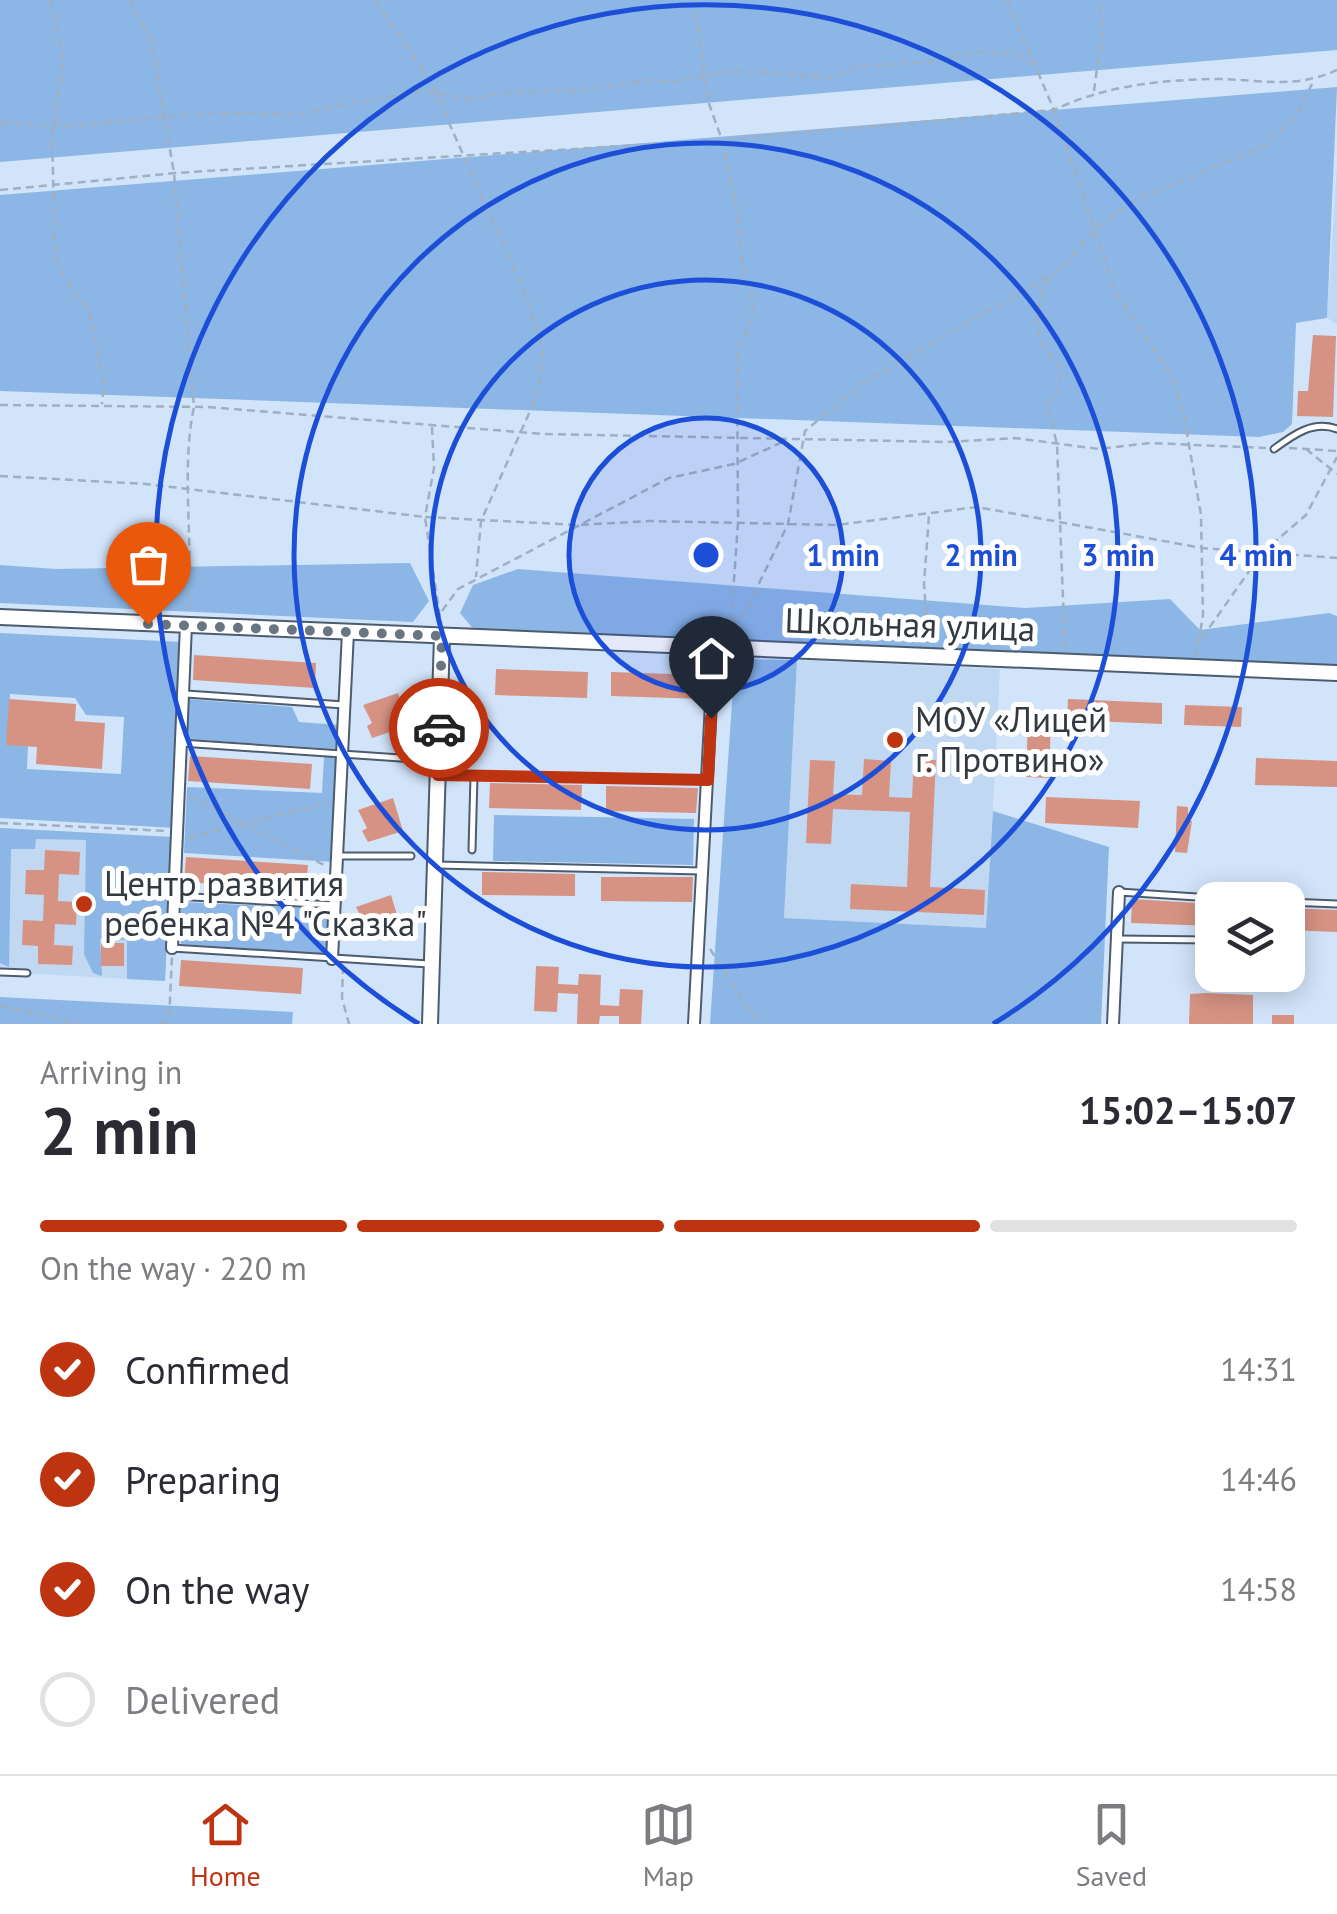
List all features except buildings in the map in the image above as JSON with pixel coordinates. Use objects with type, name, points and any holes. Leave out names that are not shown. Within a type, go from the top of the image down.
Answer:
[{"type":"street","name":"Школьная улица","points":[[0,618],[1337,673]]},
{"type":"street","points":[[172,948],[186,625]]},
{"type":"street","points":[[337,959],[334,905],[348,632]]},
{"type":"street","points":[[430,1024],[442,636]]},
{"type":"street","points":[[694,1024],[708,780],[722,648]]},
{"type":"street","points":[[1113,1024],[1118,892]]},
{"type":"lane","points":[[1274,448],[1297,432],[1315,426],[1337,428]]},
{"type":"lane","points":[[183,694],[344,705]]},
{"type":"lane","points":[[181,743],[414,759]]},
{"type":"lane","points":[[438,775],[708,780]]},
{"type":"lane","points":[[472,850],[474,776]]},
{"type":"lane","points":[[337,856],[411,856]]},
{"type":"lane","points":[[435,865],[703,871]]},
{"type":"lane","points":[[1118,892],[1195,897]]},
{"type":"lane","points":[[174,896],[334,905]]},
{"type":"lane","points":[[1305,903],[1337,904]]},
{"type":"lane","points":[[1115,939],[1195,940]]},
{"type":"lane","points":[[172,948],[432,964]]},
{"type":"lane","points":[[0,972],[27,973]]},
{"type":"path","points":[[52,0],[62,56],[54,123],[55,255],[62,274],[89,310],[104,384],[102,404]]},
{"type":"path","points":[[130,0],[152,40],[161,116],[174,173],[194,407],[186,442],[192,570],[186,625]]},
{"type":"path","points":[[375,0],[437,94],[526,296],[542,347],[539,390],[522,432],[494,482],[481,520],[476,578]]},
{"type":"path","points":[[695,0],[704,77],[739,222],[743,278],[752,296],[753,318],[736,353],[740,409],[738,523],[730,627],[722,648]]},
{"type":"path","points":[[1007,0],[1054,110],[1116,293],[1172,376],[1191,443],[1202,548],[1199,642],[1194,667]]},
{"type":"path","points":[[1094,92],[1102,31],[1100,0]]},
{"type":"path","points":[[0,123],[70,126],[161,116],[294,114],[421,92],[472,99],[704,77],[732,70],[834,78],[857,66],[931,62],[976,52],[1015,54],[1034,65]]},
{"type":"path","points":[[0,190],[174,173],[722,140],[1054,110],[1094,92],[1214,79],[1312,82],[1337,70]]},
{"type":"path","points":[[1066,662],[1057,444],[1047,406],[1058,389],[1062,372],[1042,343],[1039,324],[1044,286],[1094,230],[1131,202],[1266,145],[1296,116],[1312,82]]},
{"type":"path","points":[[730,627],[746,612],[788,524],[806,431],[863,382],[1051,275]]},
{"type":"path","points":[[0,405],[194,407],[522,432],[948,442],[1015,438],[1099,449],[1191,443],[1337,451]]},
{"type":"path","points":[[432,425],[434,468],[425,518],[442,636]]},
{"type":"path","points":[[440,614],[458,588],[669,478],[738,462],[789,439]]},
{"type":"path","points":[[1305,448],[1337,474]]},
{"type":"path","points":[[1199,642],[1262,553],[1306,516],[1337,457]]},
{"type":"path","points":[[0,476],[189,491],[425,518],[578,526],[836,525],[978,507],[1202,548],[1337,558]]},
{"type":"path","points":[[929,513],[924,584],[929,656]]},
{"type":"path","points":[[179,791],[336,872]]},
{"type":"path","points":[[0,823],[177,836],[340,800]]},
{"type":"path","points":[[700,932],[758,1024]]},
{"type":"path","points":[[160,1024],[168,1021],[172,948]]},
{"type":"path","points":[[337,959],[349,1024]]},
{"type":"path","points":[[0,1005],[81,1024]]},
{"type":"shaded area","points":[[0,0],[1337,0],[1337,50],[0,162]]},
{"type":"shaded area","points":[[1337,87],[1327,318],[1296,323],[1292,424],[1283,432],[1259,437],[0,391],[0,195]]},
{"type":"shaded area","points":[[1337,165],[1337,324],[1327,318]]},
{"type":"shaded area","points":[[410,563],[429,601],[413,622],[0,603],[0,565],[56,569]]},
{"type":"shaded area","points":[[518,569],[1025,608],[1170,599],[1200,630],[1329,613],[1337,616],[1337,669],[480,637],[460,613],[473,585]]},
{"type":"shaded area","points":[[0,633],[182,642],[175,828],[0,818]],"holes":[[[10,694],[75,698],[86,715],[124,717],[121,774],[27,769],[28,745],[7,743]]]},
{"type":"shaded area","points":[[735,659],[797,660],[784,918],[986,928],[993,811],[1109,847],[1101,1024],[710,1024]]},
{"type":"shaded area","name":"МОУ «Лицей г. Протвино»","points":[[797,660],[1000,669],[987,928],[784,918]]},
{"type":"shaded area","points":[[187,699],[292,707],[299,722],[338,725],[337,749],[186,739]]},
{"type":"shaded area","points":[[324,757],[340,757],[335,862],[184,853],[187,787],[322,793]]},
{"type":"shaded area","points":[[494,815],[694,819],[693,865],[493,861]]},
{"type":"shaded area","name":"Центр развития ребенка №4 \"Сказка\"","points":[[0,828],[172,837],[165,981],[0,972]]},
{"type":"shaded area","points":[[0,828],[172,837],[165,981],[127,979],[127,940],[100,939],[102,976],[93,973],[84,954],[86,840],[36,839],[35,849],[11,849],[9,967],[0,963]]},
{"type":"shaded area","points":[[181,902],[327,909],[329,954],[181,944]]},
{"type":"shaded area","points":[[0,997],[293,1012],[292,1024],[0,1024]]},
{"type":"way so far","points":[[148,624],[442,636],[439,728]]},
{"type":"place","name":"МОУ «Лицей г. Протвино»","points":[[895,740]]},
{"type":"place","name":"Центр развития ребенка №4 \"Сказка\"","points":[[84,904]]},
{"type":"route","points":[[439,728],[438,775],[708,780],[711,718]]}]
